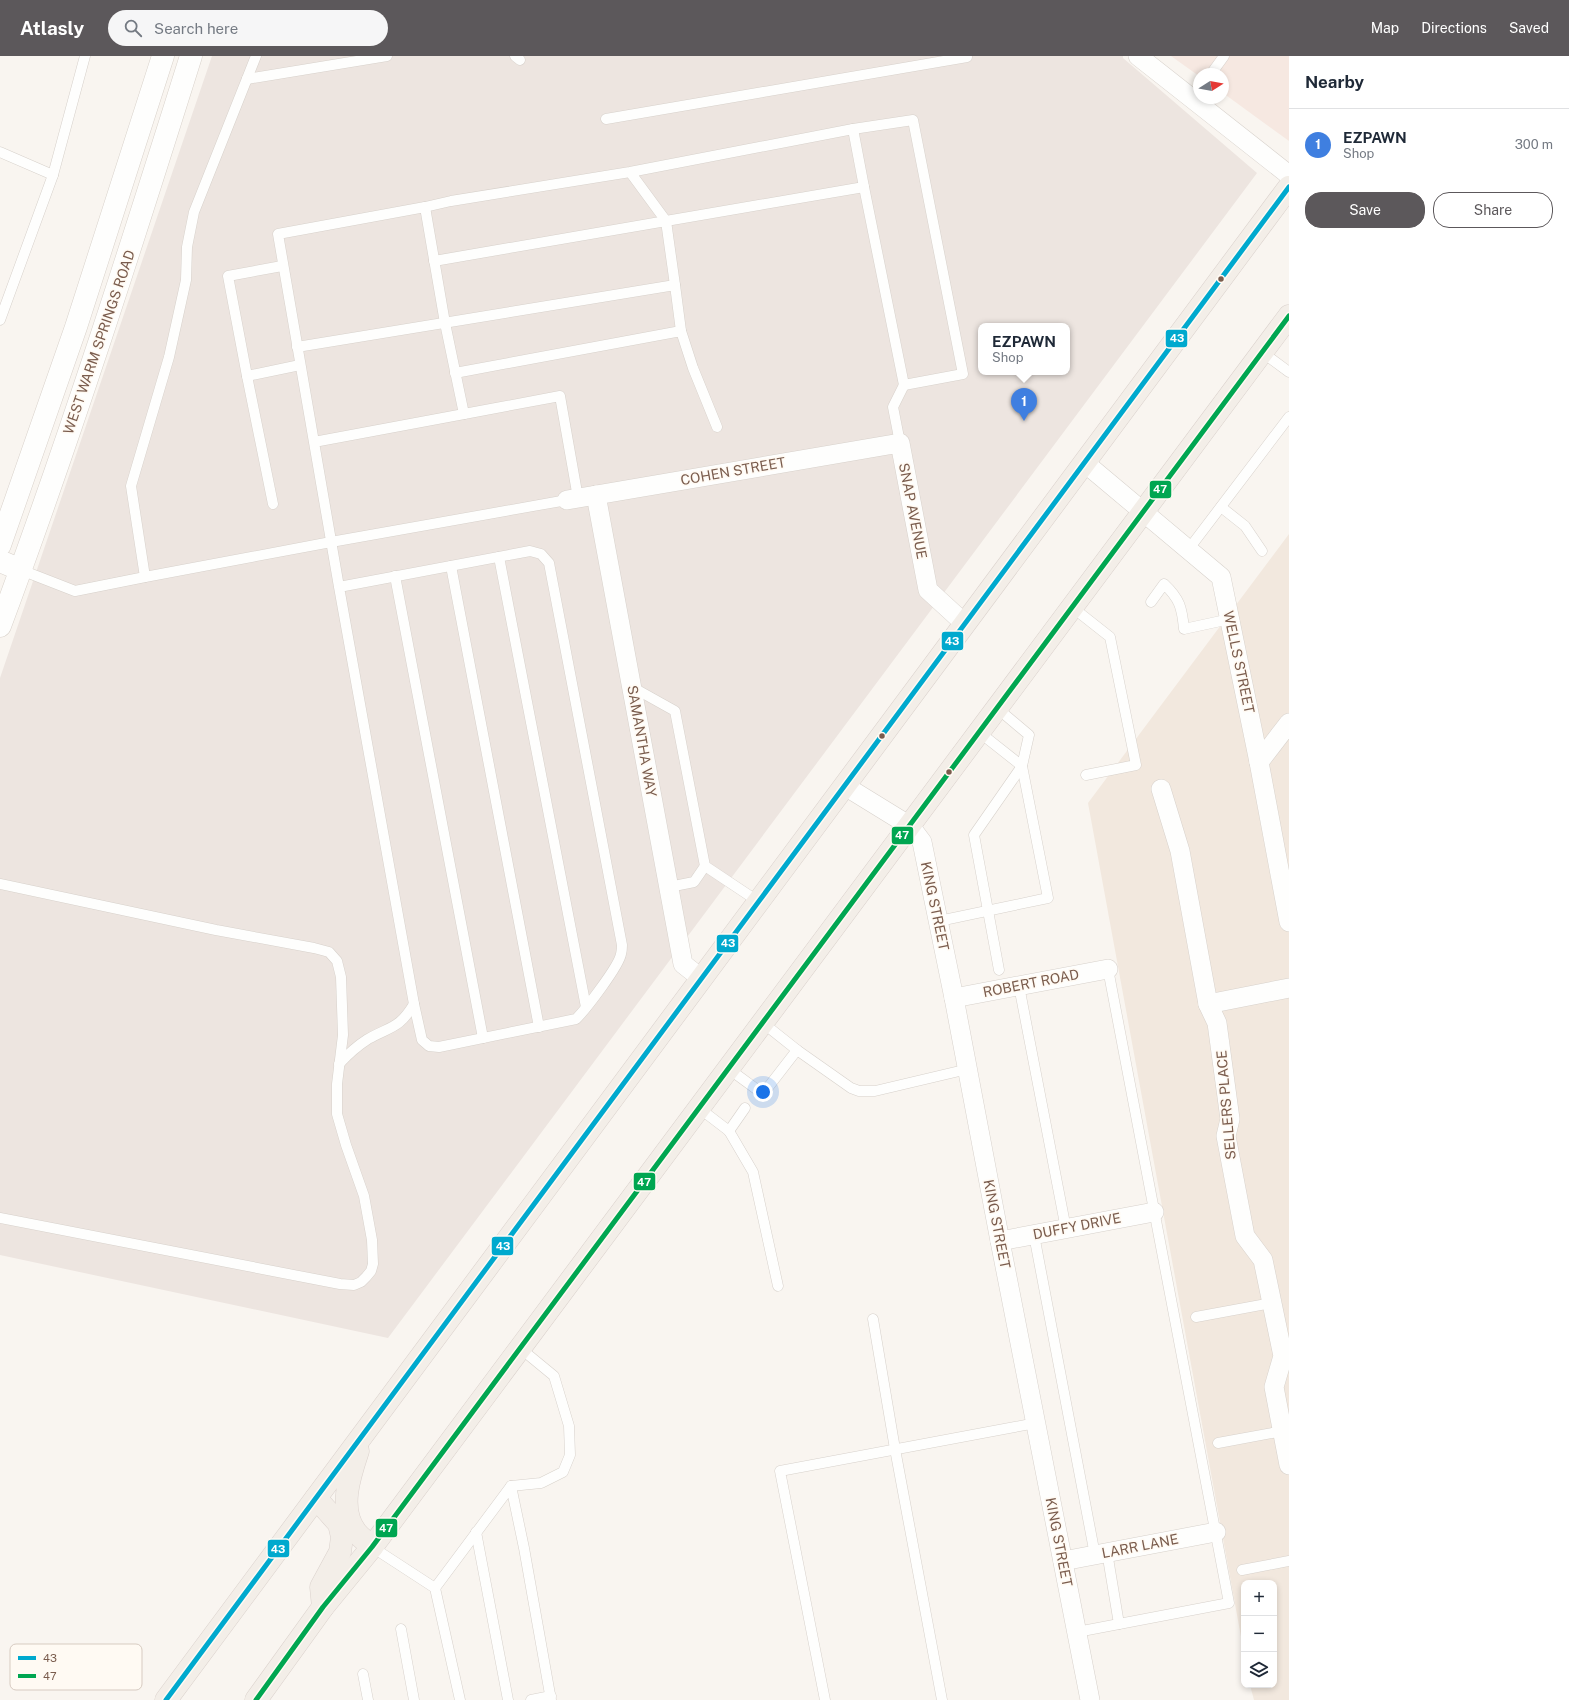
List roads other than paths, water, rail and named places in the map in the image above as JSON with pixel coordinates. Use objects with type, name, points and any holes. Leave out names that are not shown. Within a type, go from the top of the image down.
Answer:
[{"type":"main road","name":"WEST WARM SPRINGS ROAD","points":[[0,545],[74,334],[163,56]]},
{"type":"main road","name":"WEST WARM SPRINGS ROAD","points":[[0,626],[21,570],[131,246],[191,56]]},
{"type":"main road","points":[[166,1700],[1289,187]]},
{"type":"main road","points":[[256,1700],[323,1607],[372,1547],[1289,316]]},
{"type":"main road","points":[[0,561],[21,570]]},
{"type":"main road","points":[[363,1434],[352,1467],[347,1492],[348,1513],[355,1531],[372,1547]]},
{"type":"main road","points":[[316,1498],[339,1524],[342,1537],[340,1552],[321,1587],[323,1607]]},
{"type":"street","points":[[1138,56],[1193,93]]},
{"type":"street","points":[[1206,104],[1289,175]]},
{"type":"street","name":"COHEN STREET","points":[[580,498],[900,443]]},
{"type":"street","name":"SNAP AVENUE","points":[[900,443],[928,590],[964,623]]},
{"type":"street","name":"WELLS STREET","points":[[1085,463],[1221,577],[1259,762],[1289,922]]},
{"type":"street","name":"SAMANTHA WAY","points":[[580,498],[632,687],[683,964],[702,979]]},
{"type":"street","points":[[1259,762],[1289,723]]},
{"type":"street","name":"KING STREET","points":[[845,786],[910,826],[922,842],[968,1069],[1000,1241],[1090,1700]]},
{"type":"street","name":"SELLERS PLACE","points":[[1162,789],[1180,851],[1208,1004],[1218,1023],[1230,1119],[1226,1136],[1245,1236],[1263,1260],[1283,1356],[1274,1387],[1289,1464]]},
{"type":"street","name":"ROBERT ROAD","points":[[954,998],[1108,969]]},
{"type":"street","points":[[1208,1004],[1289,988]]},
{"type":"street","name":"DUFFY DRIVE","points":[[1000,1241],[1154,1212]]},
{"type":"street","name":"LARR LANE","points":[[1063,1561],[1216,1532]]},
{"type":"lane","points":[[0,320],[53,176],[86,56]]},
{"type":"lane","points":[[145,578],[131,486],[171,349],[186,280],[187,247],[194,212],[256,56]]},
{"type":"lane","points":[[247,80],[387,56]]},
{"type":"lane","points":[[606,119],[968,56]]},
{"type":"lane","points":[[1215,68],[1224,56]]},
{"type":"lane","points":[[339,587],[530,551],[541,554],[549,563],[554,582],[622,945],[622,955],[617,965],[576,1019],[439,1046],[429,1046],[422,1040],[414,1004],[339,587],[282,266],[278,234],[451,201],[630,172],[853,129],[913,120],[963,374],[904,385],[853,129]]},
{"type":"lane","points":[[0,152],[53,176]]},
{"type":"lane","points":[[630,172],[666,221],[681,331],[693,368],[717,427]]},
{"type":"lane","points":[[434,261],[864,187]]},
{"type":"lane","points":[[425,207],[464,414]]},
{"type":"lane","points":[[273,504],[228,276],[282,266]]},
{"type":"lane","points":[[297,347],[675,285]]},
{"type":"lane","points":[[456,373],[681,331]]},
{"type":"lane","points":[[1262,352],[1289,372]]},
{"type":"lane","points":[[247,376],[300,365]]},
{"type":"lane","name":"SNAP AVENUE","points":[[900,443],[894,407],[904,385]]},
{"type":"lane","points":[[21,570],[75,592],[331,542],[580,498],[560,396],[314,442]]},
{"type":"lane","points":[[1188,550],[1289,417]]},
{"type":"lane","points":[[1221,507],[1245,526],[1262,551]]},
{"type":"lane","points":[[499,557],[586,1007]]},
{"type":"lane","points":[[451,566],[539,1027]]},
{"type":"lane","points":[[395,576],[483,1038]]},
{"type":"lane","points":[[1151,602],[1164,584],[1177,598],[1181,606],[1184,629],[1230,619]]},
{"type":"lane","points":[[1072,607],[1110,637],[1136,765],[1086,774]]},
{"type":"lane","points":[[632,687],[675,711],[705,866],[759,902]]},
{"type":"lane","points":[[997,708],[1029,736],[1022,766],[974,835],[999,970]]},
{"type":"lane","points":[[939,921],[1048,898],[1022,766],[979,732]]},
{"type":"lane","points":[[669,887],[694,882],[705,866]]},
{"type":"lane","points":[[0,884],[216,930],[329,952],[337,961],[341,977],[343,1035],[339,1064],[337,1114],[364,1196],[372,1240],[372,1264],[371,1271],[361,1282],[354,1285],[340,1284],[0,1218]]},
{"type":"lane","points":[[1077,1632],[1229,1603],[1108,969]]},
{"type":"lane","points":[[1018,986],[1066,1228]]},
{"type":"lane","points":[[339,1064],[358,1046],[398,1025],[406,1017],[414,1004]]},
{"type":"lane","points":[[763,1022],[797,1050],[851,1088],[859,1091],[875,1091],[968,1069]]},
{"type":"lane","points":[[729,1069],[763,1094],[797,1050]]},
{"type":"lane","points":[[700,1108],[729,1131],[753,1172],[778,1286]]},
{"type":"lane","points":[[729,1131],[746,1108]]},
{"type":"lane","points":[[1034,1235],[1101,1554],[1119,1624]]},
{"type":"lane","points":[[1196,1317],[1272,1303]]},
{"type":"lane","points":[[873,1319],[895,1449],[942,1700]]},
{"type":"lane","points":[[435,1588],[511,1486],[541,1483],[563,1472],[570,1455],[569,1426],[554,1376],[520,1348]]},
{"type":"lane","points":[[825,1700],[780,1471],[1036,1423]]},
{"type":"lane","points":[[1218,1443],[1282,1431]]},
{"type":"lane","points":[[511,1486],[524,1548],[551,1698],[531,1700]]},
{"type":"lane","points":[[476,1532],[508,1700]]},
{"type":"lane","points":[[372,1547],[435,1588],[460,1700]]},
{"type":"lane","points":[[1242,1570],[1289,1560]]},
{"type":"lane","points":[[401,1629],[414,1700]]},
{"type":"lane","points":[[363,1674],[368,1700]]},
{"type":"place","name":"EZPAWN","points":[[1024,421]]}]
